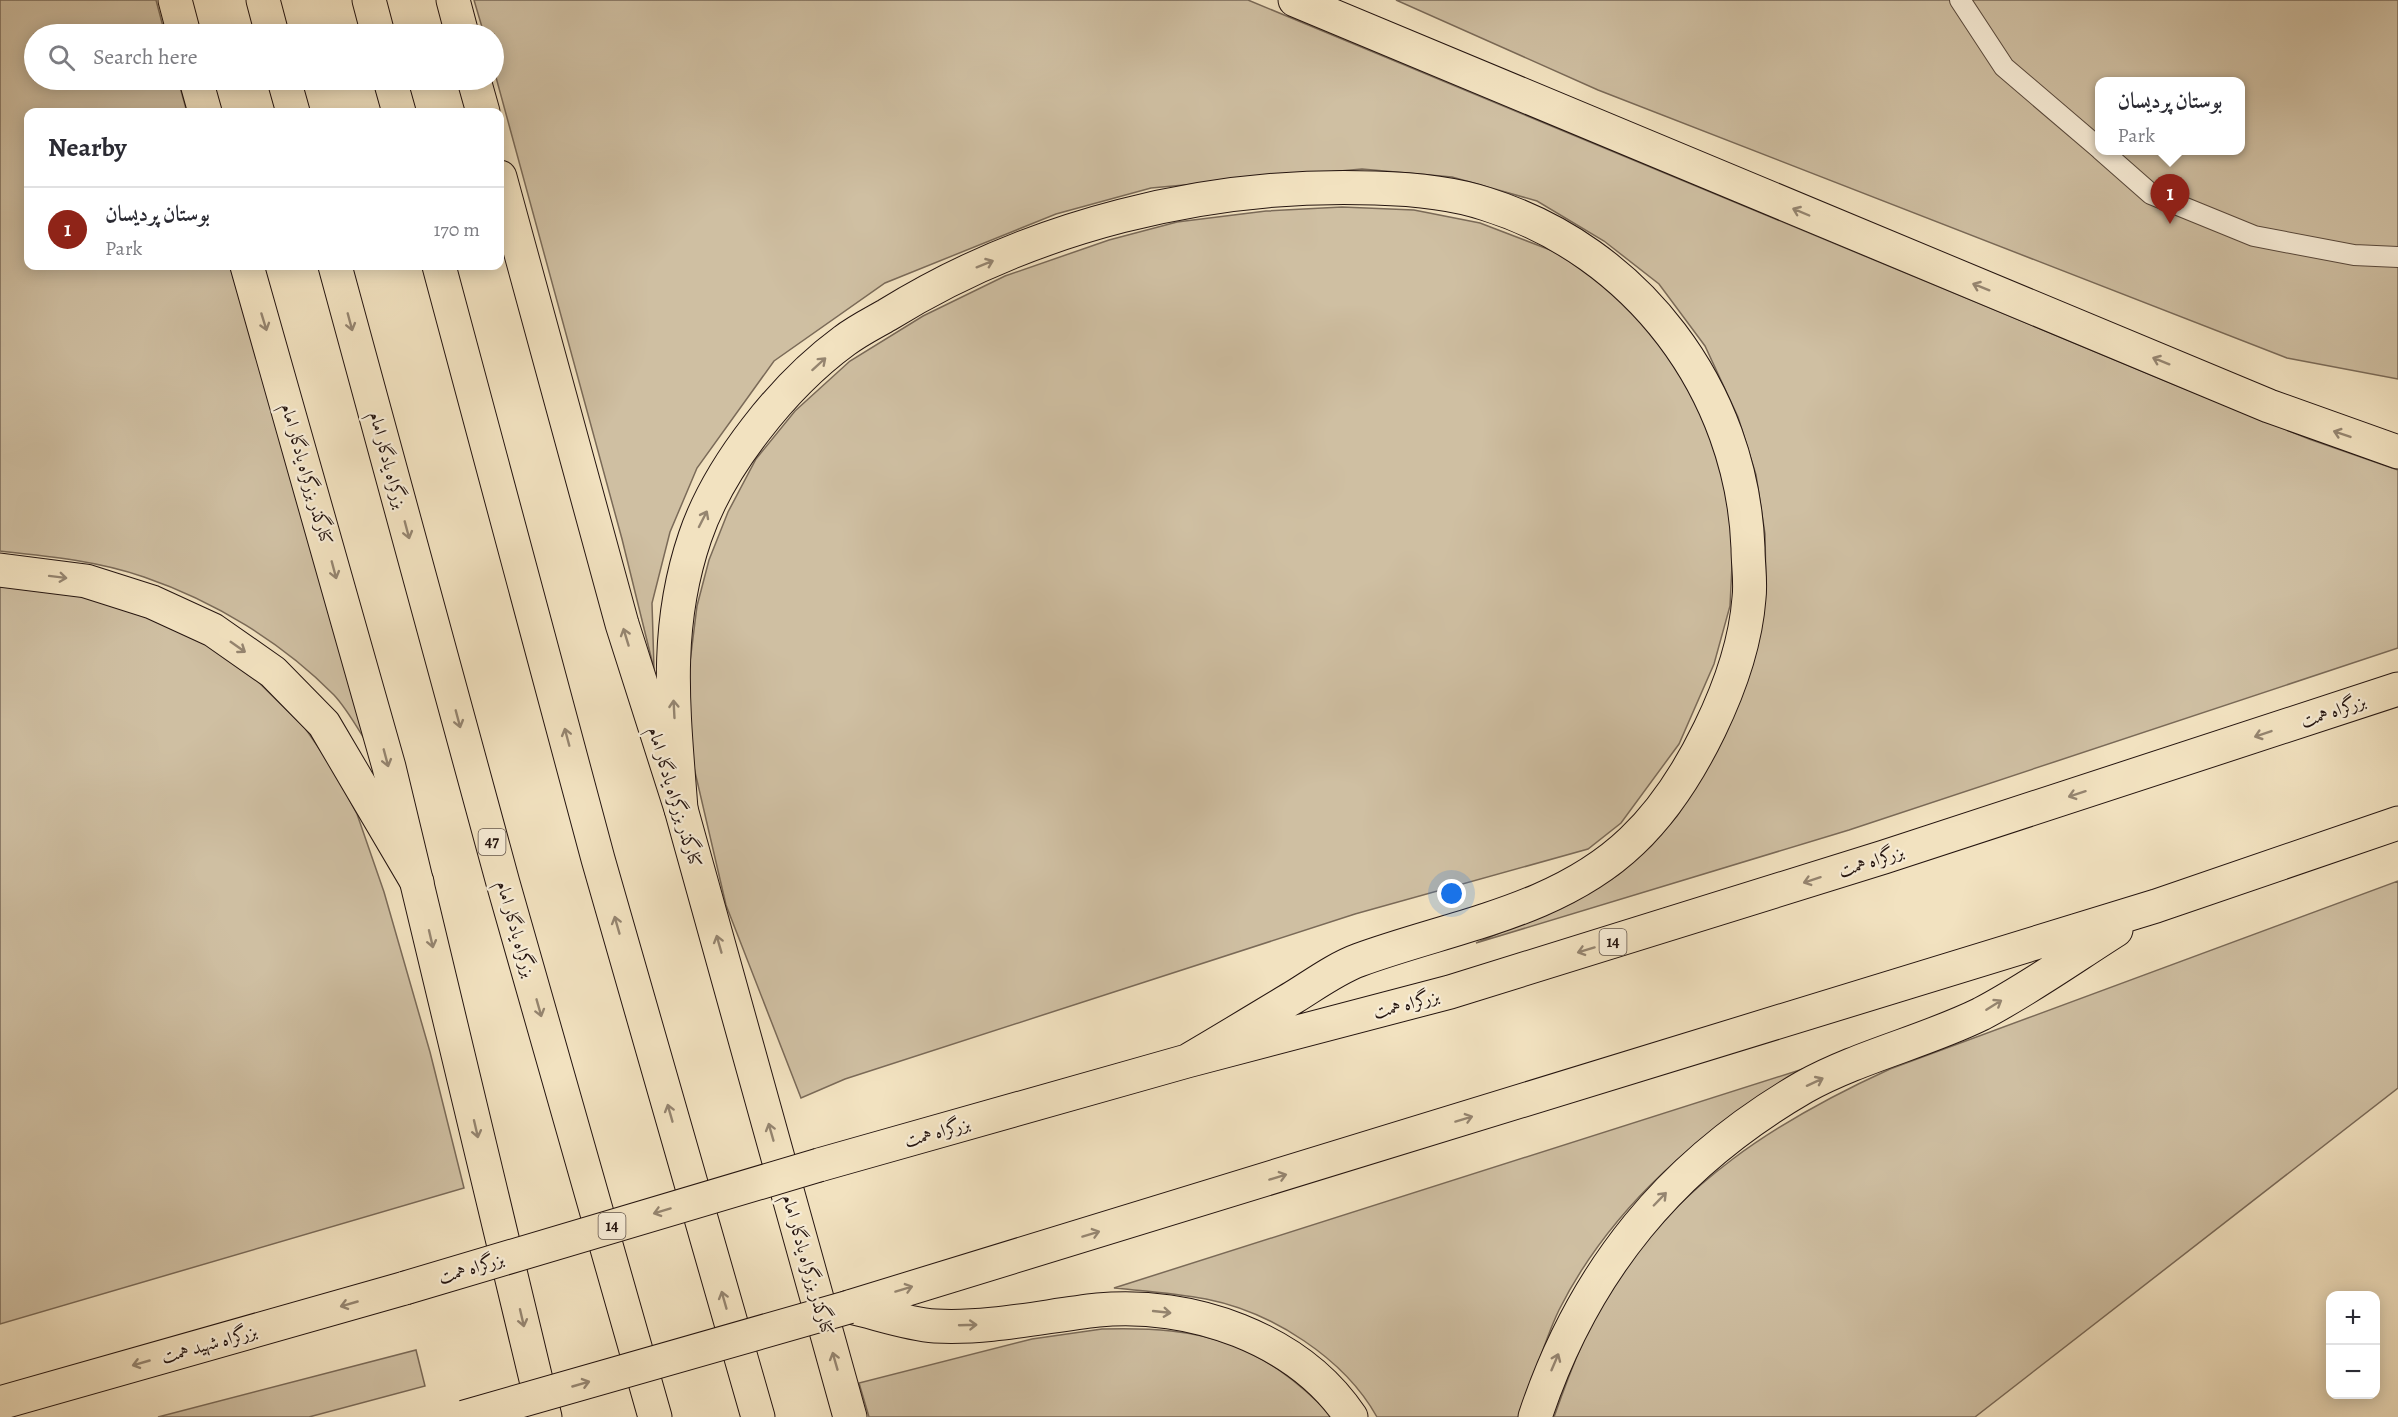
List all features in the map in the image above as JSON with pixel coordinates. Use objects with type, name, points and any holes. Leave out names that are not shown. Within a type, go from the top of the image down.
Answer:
[{"type":"main road","points":[[176,0],[182,24]]},
{"type":"main road","points":[[263,0],[269,24]]},
{"type":"main road","points":[[369,0],[375,24]]},
{"type":"main road","points":[[453,0],[459,24]]},
{"type":"main road","points":[[1295,0],[2269,406],[2398,452]]},
{"type":"main road","points":[[199,90],[204,108]]},
{"type":"main road","points":[[287,90],[292,108]]},
{"type":"main road","points":[[393,90],[398,108]]},
{"type":"main road","points":[[477,90],[482,108]]},
{"type":"main road","points":[[681,809],[671,663],[679,599],[696,533],[745,444],[780,400],[843,342],[938,283],[1029,246],[1122,215],[1221,195],[1322,186],[1412,189],[1481,202],[1542,224],[1596,257],[1633,290],[1679,341],[1709,397],[1733,460],[1747,521],[1749,599],[1737,656],[1714,721],[1678,787],[1630,843],[1576,882],[1505,915],[1353,962],[1187,1061]]},
{"type":"main road","name":"کنارگذر بزرگراه یادگار امام","points":[[504,192],[619,613],[681,809],[850,1417]]},
{"type":"main road","name":"کنارگذر بزرگراه یادگار امام","points":[[248,270],[389,766],[545,1417]]},
{"type":"main road","name":"بزرگراه یادگار امام","points":[[336,270],[503,883],[655,1417]]},
{"type":"main road","points":[[440,270],[598,859],[758,1417]]},
{"type":"main road","points":[[0,570],[86,581],[152,602],[213,630],[273,672],[324,724],[417,882]]},
{"type":"main road","name":"بزرگراه همت","points":[[405,1288],[819,1165],[1187,1061],[1450,992],[1896,853],[2398,689]]},
{"type":"main road","points":[[464,1417],[849,1307],[2156,906],[2398,823]]},
{"type":"main road","points":[[1535,1417],[1566,1335],[1591,1290],[1644,1215],[1683,1176],[1718,1147],[1805,1087],[1980,1014],[2156,906]]},
{"type":"main road","name":"بزرگراه شهید همت","points":[[4,1401],[405,1288]]},
{"type":"main road","points":[[849,1307],[934,1326],[1017,1323],[1100,1310],[1132,1309],[1192,1317],[1230,1327],[1291,1357],[1320,1381],[1351,1417]]},
{"type":"lane","points":[[1960,0],[2004,67],[2095,146]]},
{"type":"lane","points":[[2106,155],[2151,194],[2254,236],[2354,255],[2398,257]]},
{"type":"shaded area","points":[[0,0],[156,0],[162,24],[24,24],[24,90],[181,90],[186,108],[24,108],[24,270],[232,270],[370,748],[339,701],[314,676],[269,641],[221,611],[196,598],[127,571],[73,560],[0,551]]},
{"type":"shaded area","points":[[474,0],[1248,0],[2173,384],[2309,439],[2398,470],[2398,648],[1849,830],[1476,943],[1578,899],[1618,875],[1651,846],[1677,816],[1699,781],[1757,641],[1766,589],[1765,534],[1756,475],[1738,417],[1705,346],[1659,284],[1604,241],[1537,201],[1452,177],[1362,169],[1151,188],[1056,214],[885,283],[774,361],[697,468],[670,532],[652,603],[654,669],[622,539],[499,90],[504,90],[504,24],[481,24]]},
{"type":"shaded area","points":[[1396,0],[2398,0],[2398,379],[2287,358],[1598,90]]},
{"type":"shaded area","points":[[1342,207],[1414,210],[1480,223],[1553,251],[1596,278],[1645,319],[1690,379],[1726,482],[1733,545],[1730,606],[1714,664],[1679,744],[1621,823],[1588,849],[1355,914],[845,1079],[801,1098],[726,905],[692,759],[685,702],[697,606],[709,560],[728,512],[756,459],[795,411],[850,361],[923,316],[1005,276],[1109,240],[1177,222],[1266,211]]},
{"type":"shaded area","points":[[0,585],[68,593],[153,616],[238,662],[305,728],[332,767],[357,814],[384,892],[430,1052],[464,1188],[0,1324]]},
{"type":"shaded area","points":[[2398,881],[2398,1088],[1975,1417],[1554,1417],[1571,1369],[1592,1321],[1608,1292],[1635,1254],[1665,1219],[1697,1188],[1769,1134],[1848,1089],[1890,1069]]},
{"type":"shaded area","points":[[1803,1069],[1731,1116],[1696,1143],[1633,1203],[1605,1237],[1580,1272],[1559,1310],[1520,1417],[1377,1417],[1346,1376],[1326,1357],[1280,1326],[1231,1305],[1206,1299],[1114,1288]]},
{"type":"shaded area","points":[[1102,1329],[1171,1331],[1229,1344],[1255,1355],[1281,1371],[1333,1417],[869,1417],[859,1383],[1032,1339]]},
{"type":"shaded area","points":[[416,1350],[425,1386],[309,1417],[158,1417]]},
{"type":"place","name":"بوستان پردیسان","points":[[2170,224]]}]
